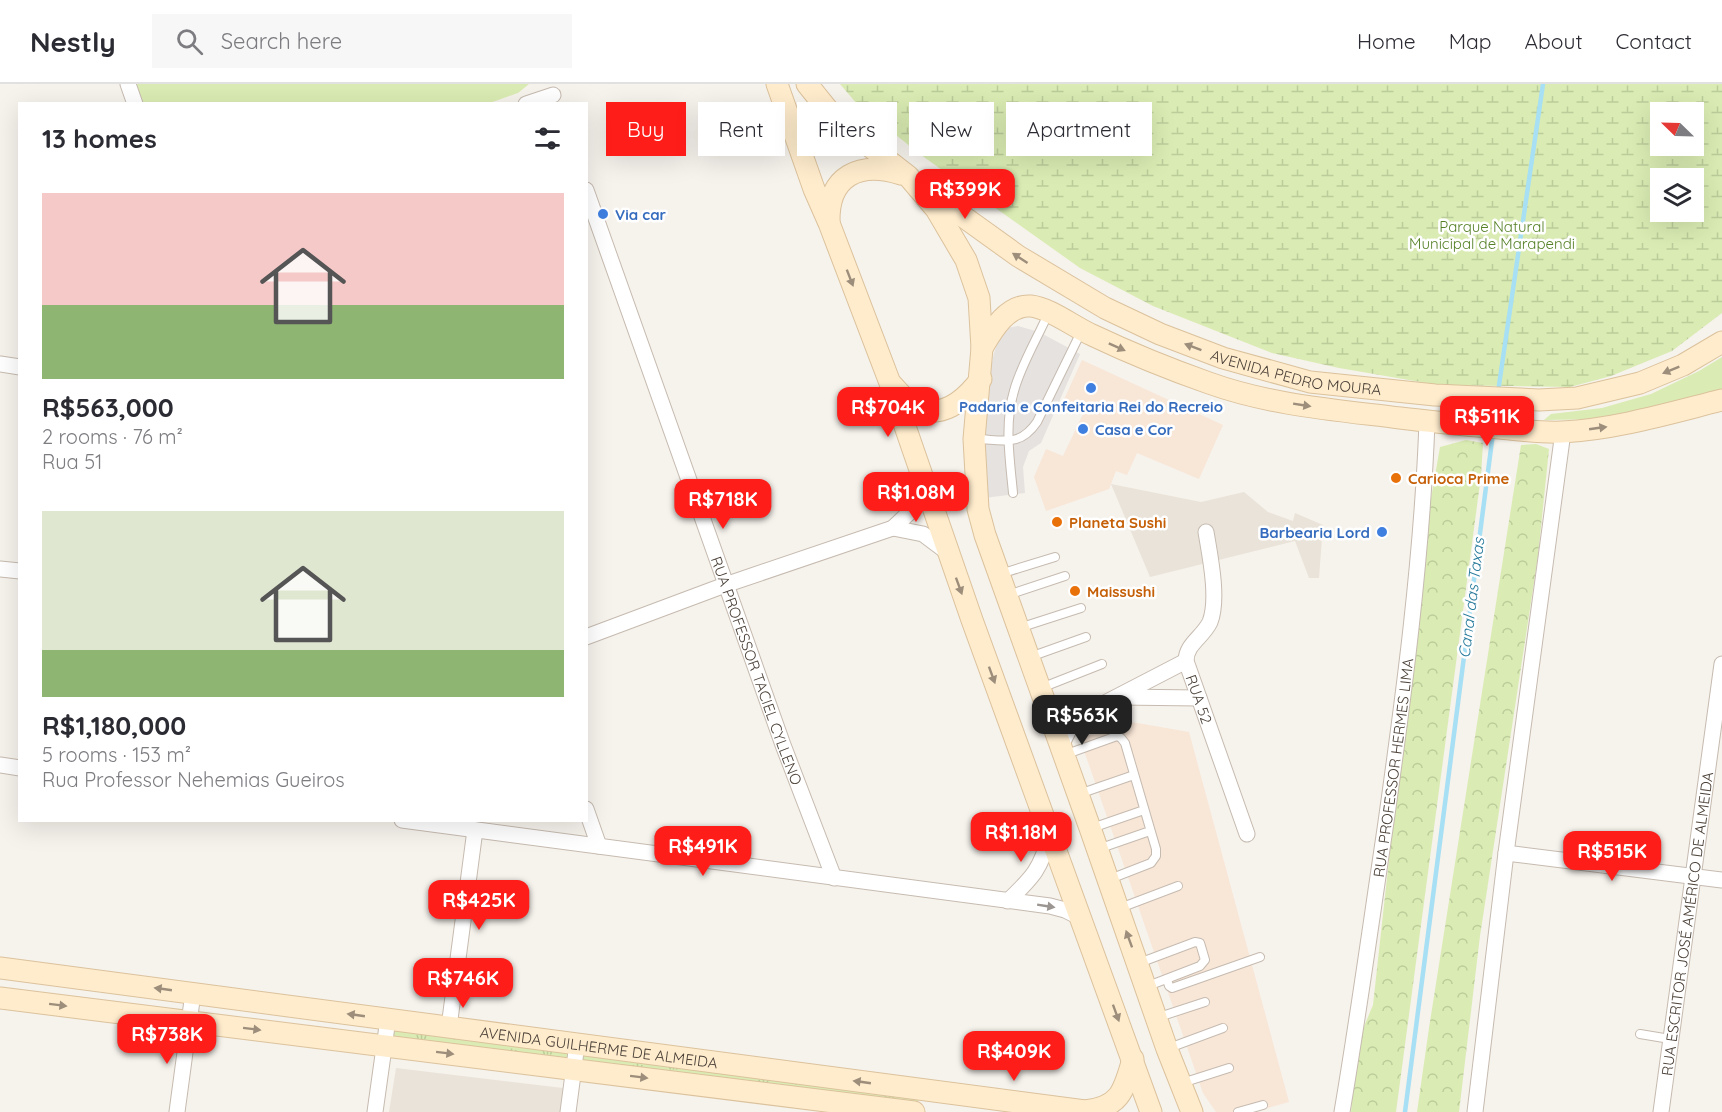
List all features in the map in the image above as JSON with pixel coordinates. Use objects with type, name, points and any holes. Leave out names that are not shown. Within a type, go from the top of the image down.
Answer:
[{"type":"street","points":[[128,84],[134,102]]},
{"type":"street","points":[[777,84],[814,189],[890,383],[947,552],[1151,1112]]},
{"type":"street","points":[[807,84],[836,120],[908,176],[936,209],[966,260],[978,298],[982,348],[974,439],[978,509],[985,535],[1167,1049],[1192,1112]]},
{"type":"street","points":[[531,102],[553,94]]},
{"type":"street","points":[[829,223],[829,207],[834,192],[844,179],[857,171],[873,168],[908,176]]},
{"type":"street","name":"AVENIDA PEDRO MOURA","points":[[908,176],[1018,256],[1082,296],[1160,334],[1237,363],[1300,380],[1435,395],[1539,400],[1578,398],[1640,383],[1683,365],[1722,342]]},
{"type":"street","name":"RUA PROFESSOR TACIEL CYLLENO","points":[[588,196],[783,746],[834,878]]},
{"type":"street","name":"AVENIDA PEDRO MOURA","points":[[982,348],[998,322],[1018,308],[1030,306],[1125,350],[1212,385],[1268,400],[1432,422],[1540,432],[1601,428],[1722,400]]},
{"type":"street","points":[[0,364],[18,367]]},
{"type":"street","points":[[890,383],[914,406],[939,410],[955,405],[969,395],[981,379]]},
{"type":"street","name":"RUA PROFESSOR HERMES LIMA","points":[[1342,1112],[1404,698],[1432,422]]},
{"type":"street","points":[[1475,1112],[1506,853],[1563,432]]},
{"type":"street","points":[[588,635],[725,585],[893,528],[913,509],[922,481]]},
{"type":"street","points":[[893,528],[923,534],[947,552]]},
{"type":"street","name":"RUA 52","points":[[1206,532],[1214,573],[1212,614],[1204,632],[1187,650],[1186,661],[1247,834]]},
{"type":"street","points":[[0,569],[18,571]]},
{"type":"street","points":[[1063,751],[1074,718],[1186,661]]},
{"type":"street","name":"RUA ESCRITOR JOSÉ AMÉRICO DE ALMEIDA","points":[[1661,1112],[1722,664]]},
{"type":"street","points":[[1042,696],[1074,718]]},
{"type":"street","points":[[1115,697],[1199,698]]},
{"type":"street","points":[[0,765],[18,768]]},
{"type":"street","points":[[588,815],[599,846]]},
{"type":"street","points":[[417,822],[1057,908],[1082,918]]},
{"type":"street","points":[[449,1027],[476,830]]},
{"type":"street","points":[[1008,901],[1029,880],[1043,860],[1051,834]]},
{"type":"street","points":[[1506,853],[1722,879]]},
{"type":"street","name":"AVENIDA GUILHERME DE ALMEIDA","points":[[0,968],[1085,1111],[1098,1110],[1115,1101],[1123,1091],[1132,1059]]},
{"type":"street","points":[[177,1112],[193,993]]},
{"type":"street","name":"AVENIDA GUILHERME DE ALMEIDA","points":[[0,998],[915,1112]]},
{"type":"street","points":[[375,1112],[388,1019]]},
{"type":"street","points":[[568,1112],[577,1044]]},
{"type":"street","points":[[915,1112],[920,1090]]},
{"type":"lane","points":[[1013,493],[1009,440],[1010,411],[1014,391],[1048,313]]},
{"type":"lane","points":[[974,439],[1009,440],[1024,437],[1037,423],[1081,330]]},
{"type":"lane","points":[[999,574],[1055,557]]},
{"type":"lane","points":[[1006,595],[1065,576]]},
{"type":"lane","points":[[1018,628],[1081,608]]},
{"type":"lane","points":[[1028,657],[1086,637]]},
{"type":"lane","points":[[1042,696],[1102,664]]},
{"type":"lane","points":[[1063,751],[1117,736],[1125,743],[1156,849],[1154,860],[1151,863],[1108,880]]},
{"type":"lane","points":[[1078,795],[1134,775]]},
{"type":"lane","points":[[1090,828],[1144,810]]},
{"type":"lane","points":[[1098,849],[1150,831]]},
{"type":"lane","points":[[1119,909],[1178,886]]},
{"type":"lane","points":[[1138,963],[1190,942],[1200,943],[1205,960],[1203,964],[1146,986]]},
{"type":"lane","points":[[1167,979],[1172,988],[1260,957]]},
{"type":"lane","points":[[1157,1018],[1205,1002]]},
{"type":"lane","points":[[1167,1049],[1223,1028]]},
{"type":"lane","points":[[1640,1034],[1670,1039]]},
{"type":"lane","points":[[1180,1083],[1229,1068]]},
{"type":"lane","points":[[1238,1112],[1263,1105]]},
{"type":"shaded area","points":[[1018,326],[1039,332],[1080,354],[1041,443],[1029,451],[1023,467],[1025,493],[984,498],[985,396],[994,353],[1001,333],[1007,328]]},
{"type":"shaded area","points":[[1082,360],[1223,425],[1199,479],[1137,453],[1127,475],[1116,471],[1109,489],[1046,511],[1034,477],[1046,449],[1063,456],[1083,414],[1062,404]]},
{"type":"shaded area","points":[[1111,484],[1201,502],[1244,492],[1268,512],[1293,521],[1295,513],[1323,525],[1319,578],[1309,578],[1295,541],[1150,577]]},
{"type":"shaded area","points":[[1120,720],[1189,732],[1289,1102],[1253,1112],[1216,1112],[1203,1093],[1080,739]]},
{"type":"shaded area","points":[[396,1068],[563,1088],[560,1112],[389,1112]]},
{"type":"green space","points":[[133,84],[529,84],[518,93],[493,102],[136,102]]},
{"type":"green space","name":"Parque Natural Municipal de Marapendi","points":[[840,84],[1722,84],[1722,313],[1672,351],[1611,376],[1570,387],[1438,385],[1339,368],[1272,353],[1153,306],[1080,268],[922,156],[994,156],[994,102],[909,102],[909,145],[897,136],[897,102],[855,102]]},
{"type":"green space","points":[[1722,357],[1722,393],[1602,419],[1544,420],[1551,414],[1602,408],[1651,394]]},
{"type":"green space","points":[[1466,440],[1483,443],[1481,476],[1396,1112],[1351,1112],[1357,1043],[1373,1005],[1425,533],[1440,447]]},
{"type":"green space","points":[[1536,444],[1549,449],[1538,556],[1480,936],[1459,1112],[1417,1112],[1521,445]]},
{"type":"green space","points":[[388,1019],[920,1090],[916,1112],[384,1046]]},
{"type":"waterway","name":"Canal das Taxas","points":[[1498,392],[1543,84]]},
{"type":"waterway","name":"Canal das Taxas","points":[[1494,422],[1496,404]]},
{"type":"waterway","name":"Canal das Taxas","points":[[1405,1112],[1493,433]]},
{"type":"place","name":"Via car","points":[[603,214]]},
{"type":"place","name":"Padaria e Confeitaria Rei do Recreio","points":[[1091,388]]},
{"type":"place","name":"Casa e Cor","points":[[1083,429]]},
{"type":"place","name":"Carioca Prime","points":[[1396,478]]},
{"type":"place","name":"Planeta Sushi","points":[[1057,522]]},
{"type":"place","name":"Barbearia Lord","points":[[1382,532]]},
{"type":"place","name":"Maissushi","points":[[1075,591]]}]
